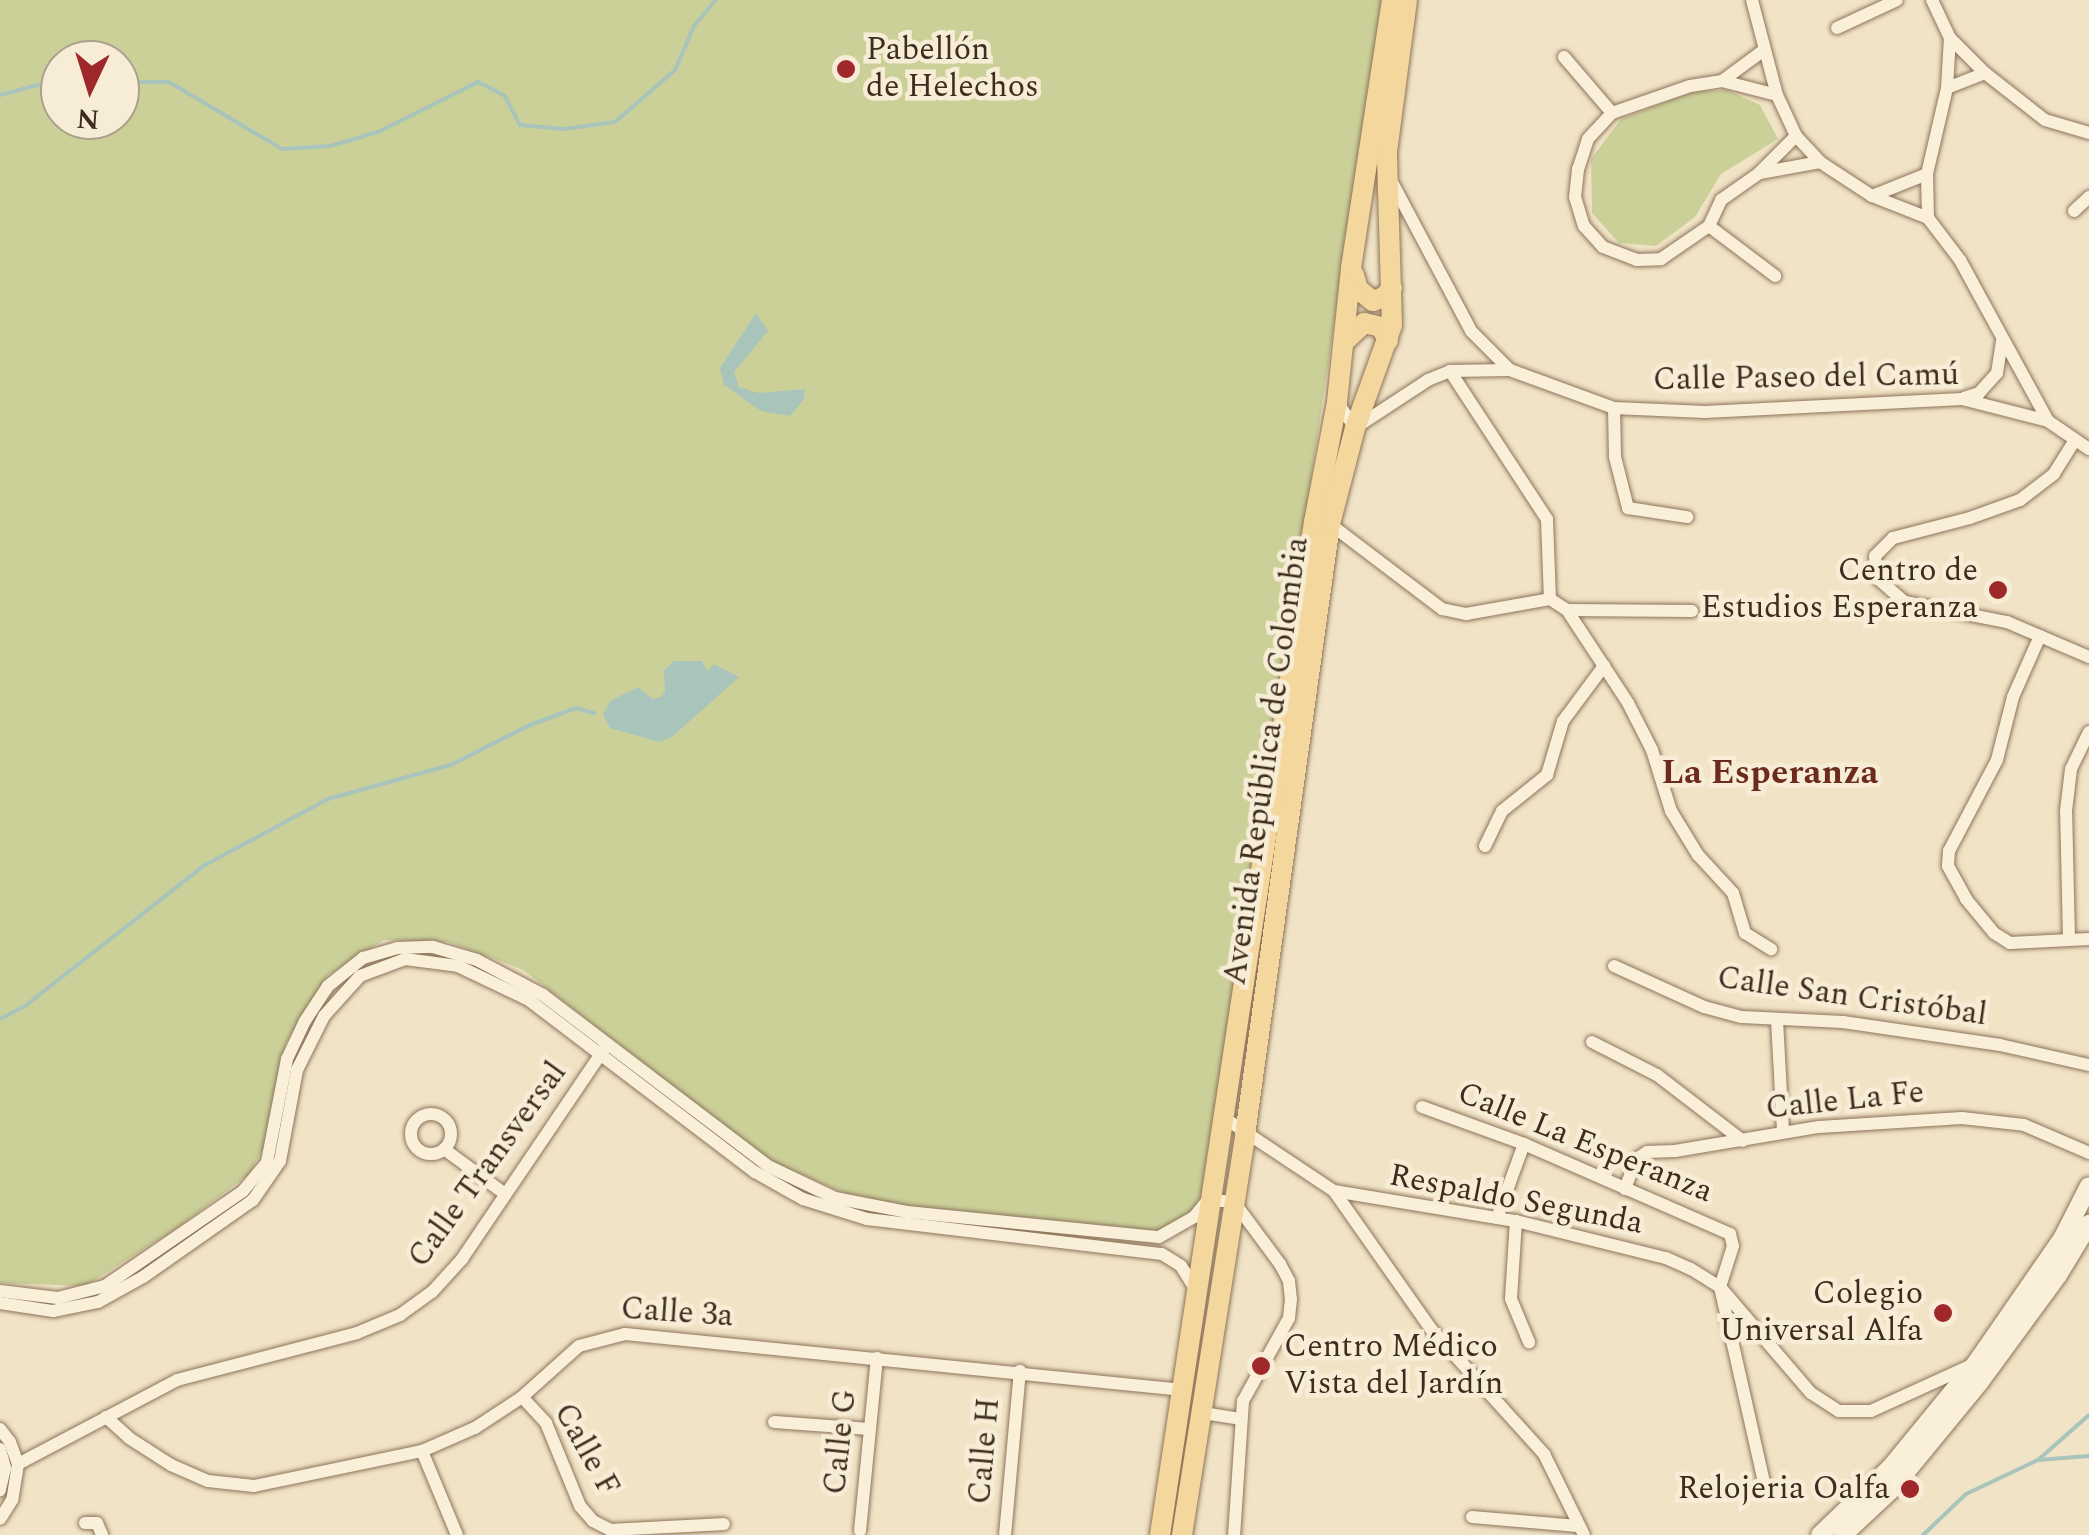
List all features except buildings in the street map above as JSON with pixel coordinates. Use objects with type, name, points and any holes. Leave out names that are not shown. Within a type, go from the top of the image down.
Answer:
[{"type":"main road","name":"Avenida República de Colombia","points":[[1160,1535],[1314,522],[1337,402],[1352,268],[1392,0]]},
{"type":"main road","name":"Avenida República de Colombia","points":[[1182,1535],[1246,1135],[1330,524],[1355,428],[1388,340],[1392,288],[1390,115],[1407,0]]},
{"type":"main road","points":[[1352,268],[1366,297],[1380,300],[1392,288]]},
{"type":"main road","points":[[1346,340],[1364,323],[1381,327],[1388,340]]},
{"type":"main road","points":[[1820,1535],[1891,1467],[1976,1363],[2062,1240],[2089,1186]]},
{"type":"main road","points":[[1842,1535],[1905,1474],[1979,1383],[2058,1275],[2089,1224]]},
{"type":"street","points":[[1752,0],[1777,95],[1796,136],[1820,162],[1872,196],[1928,218],[1960,260],[2048,421]]},
{"type":"street","points":[[1837,28],[1897,0]]},
{"type":"street","points":[[1932,0],[1950,38],[1986,73],[2046,120],[2089,133]]},
{"type":"street","points":[[1928,218],[1927,174],[1947,88],[1950,38]]},
{"type":"street","points":[[1722,81],[1764,50]]},
{"type":"street","points":[[1564,57],[1612,112]]},
{"type":"street","points":[[1947,88],[1986,73]]},
{"type":"street","points":[[1777,95],[1722,81],[1690,86],[1612,112],[1588,140],[1578,169],[1575,197],[1584,226],[1604,247],[1637,260],[1661,259],[1709,226],[1721,200],[1758,174],[1796,136]]},
{"type":"street","points":[[1758,174],[1820,162]]},
{"type":"street","points":[[1872,196],[1927,174]]},
{"type":"street","points":[[1388,175],[1470,331],[1510,370]]},
{"type":"street","points":[[2074,211],[2089,197]]},
{"type":"street","points":[[1709,226],[1776,276]]},
{"type":"street","points":[[1962,399],[1979,393],[1996,373],[2002,340]]},
{"type":"street","name":"Calle Paseo del Camú","points":[[1355,428],[1428,380],[1450,372],[1510,370],[1614,408],[1705,412],[1962,399],[2048,421],[2089,449]]},
{"type":"street","points":[[1450,372],[1547,520],[1550,598]]},
{"type":"street","points":[[1337,402],[1355,428]]},
{"type":"street","points":[[1614,408],[1614,450],[1628,508],[1687,516]]},
{"type":"street","points":[[2075,440],[2054,474],[2020,500],[1893,538],[1875,556],[1877,578],[1905,602],[1966,611],[2089,657]]},
{"type":"street","points":[[1330,524],[1442,608],[1466,614],[1550,598],[1567,610],[1652,750],[1671,811],[1698,855],[1734,893],[1745,933],[1771,949]]},
{"type":"street","points":[[1567,610],[1692,611]]},
{"type":"street","points":[[2040,636],[2013,697],[1997,760],[1948,850],[1948,866],[1966,899],[1994,933],[2010,943],[2089,939]]},
{"type":"street","points":[[1485,846],[1502,810],[1547,775],[1563,720],[1604,666]]},
{"type":"street","points":[[2069,939],[2066,810],[2071,769],[2089,732]]},
{"type":"street","points":[[0,1303],[52,1312],[98,1302],[126,1288],[248,1195],[272,1147],[293,1043],[328,986],[363,958],[417,946],[477,960],[532,988],[742,1154],[812,1190],[906,1218],[1016,1230],[1162,1254],[1190,1277],[1196,1304],[1217,1318]]},
{"type":"street","name":"Calle San Cristóbal","points":[[1614,966],[1704,1007],[1776,1020],[1863,1025],[2000,1045],[2089,1065]]},
{"type":"street","points":[[1776,1020],[1783,1132]]},
{"type":"street","points":[[1592,1042],[1657,1075],[1743,1141]]},
{"type":"street","name":"Calle Transversal","points":[[18,1464],[176,1380],[357,1334],[400,1315],[432,1292],[462,1259],[605,1047]]},
{"type":"street","name":"Calle La Esperanza","points":[[1422,1107],[1524,1144],[1730,1234],[1733,1246],[1720,1287]]},
{"type":"street","points":[[1222,1117],[1334,1191],[1431,1329],[1544,1454],[1581,1530]]},
{"type":"street","name":"Calle La Fe","points":[[1625,1189],[1641,1154],[1783,1132],[1962,1118],[2024,1125],[2089,1152]]},
{"type":"street","points":[[1497,1218],[1524,1144]]},
{"type":"street","points":[[444,1149],[504,1194]]},
{"type":"street","name":"Respaldo Segunda","points":[[1334,1191],[1497,1218],[1666,1258],[1720,1287],[1811,1393],[1839,1411],[1870,1411],[1976,1363]]},
{"type":"street","points":[[0,1290],[58,1298],[105,1286],[248,1195]]},
{"type":"street","points":[[1016,1230],[1160,1237],[1180,1228],[1210,1199],[1234,1202],[1280,1264],[1289,1280],[1289,1318],[1251,1382],[1239,1419],[1234,1535]]},
{"type":"street","points":[[1516,1222],[1511,1298],[1529,1342]]},
{"type":"street","points":[[1720,1287],[1765,1487]]},
{"type":"street","name":"Calle 3a","points":[[106,1416],[159,1458],[229,1486],[254,1486],[422,1451],[475,1428],[522,1397],[578,1346],[625,1334],[1182,1390]]},
{"type":"street","name":"Calle G","points":[[860,1531],[877,1358]]},
{"type":"street","name":"Calle H","points":[[1004,1535],[1020,1372]]},
{"type":"street","name":"Calle F","points":[[522,1397],[546,1423],[580,1506],[593,1520],[611,1530],[724,1524]]},
{"type":"street","points":[[1203,1413],[1239,1419]]},
{"type":"street","points":[[774,1422],[870,1429]]},
{"type":"street","points":[[0,1519],[12,1500],[18,1464],[2,1432]]},
{"type":"street","points":[[0,1449],[5,1468],[0,1490]]},
{"type":"street","points":[[422,1451],[456,1535]]},
{"type":"street","points":[[1472,1518],[1581,1530]]},
{"type":"street","points":[[85,1523],[98,1524],[102,1535]]},
{"type":"green space","points":[[0,0],[1382,0],[1205,1195],[1189,1215],[1159,1232],[1014,1222],[856,1198],[770,1161],[523,970],[449,942],[384,940],[328,975],[285,1045],[266,1144],[249,1174],[177,1228],[85,1286],[0,1283]]},
{"type":"green space","points":[[1727,90],[1760,105],[1778,139],[1721,174],[1695,217],[1656,246],[1619,243],[1592,213],[1591,159],[1621,119],[1693,92]]},
{"type":"water","points":[[756,313],[768,331],[734,372],[739,387],[759,393],[805,389],[804,399],[790,416],[761,411],[724,385],[720,368]]},
{"type":"water","points":[[674,661],[702,661],[707,671],[714,664],[739,677],[672,737],[659,742],[610,728],[603,715],[610,701],[638,687],[653,699],[661,697],[665,692],[664,670]]},
{"type":"waterway","points":[[140,82],[169,82],[282,149],[330,146],[378,132],[478,82],[505,96],[520,125],[564,129],[615,122],[675,70],[694,26],[716,0]]},
{"type":"waterway","points":[[0,95],[40,84]]},
{"type":"waterway","points":[[0,1019],[25,1006],[205,865],[328,799],[451,765],[530,725],[576,708],[594,713]]},
{"type":"waterway","points":[[1923,1535],[1966,1494],[2038,1460],[2089,1415]]},
{"type":"waterway","points":[[2038,1460],[2089,1456]]},
{"type":"place","name":"Pabellón de Helechos","points":[[846,69]]},
{"type":"place","name":"Centro de Estudios Esperanza","points":[[1998,590]]},
{"type":"place","name":"Colegio Universal Alfa","points":[[1943,1313]]},
{"type":"place","name":"Centro Médico Vista del Jardín","points":[[1261,1366]]},
{"type":"place","name":"Relojeria Oalfa","points":[[1910,1489]]},
{"type":"district","name":"La Esperanza","points":[[1770,773]]}]
